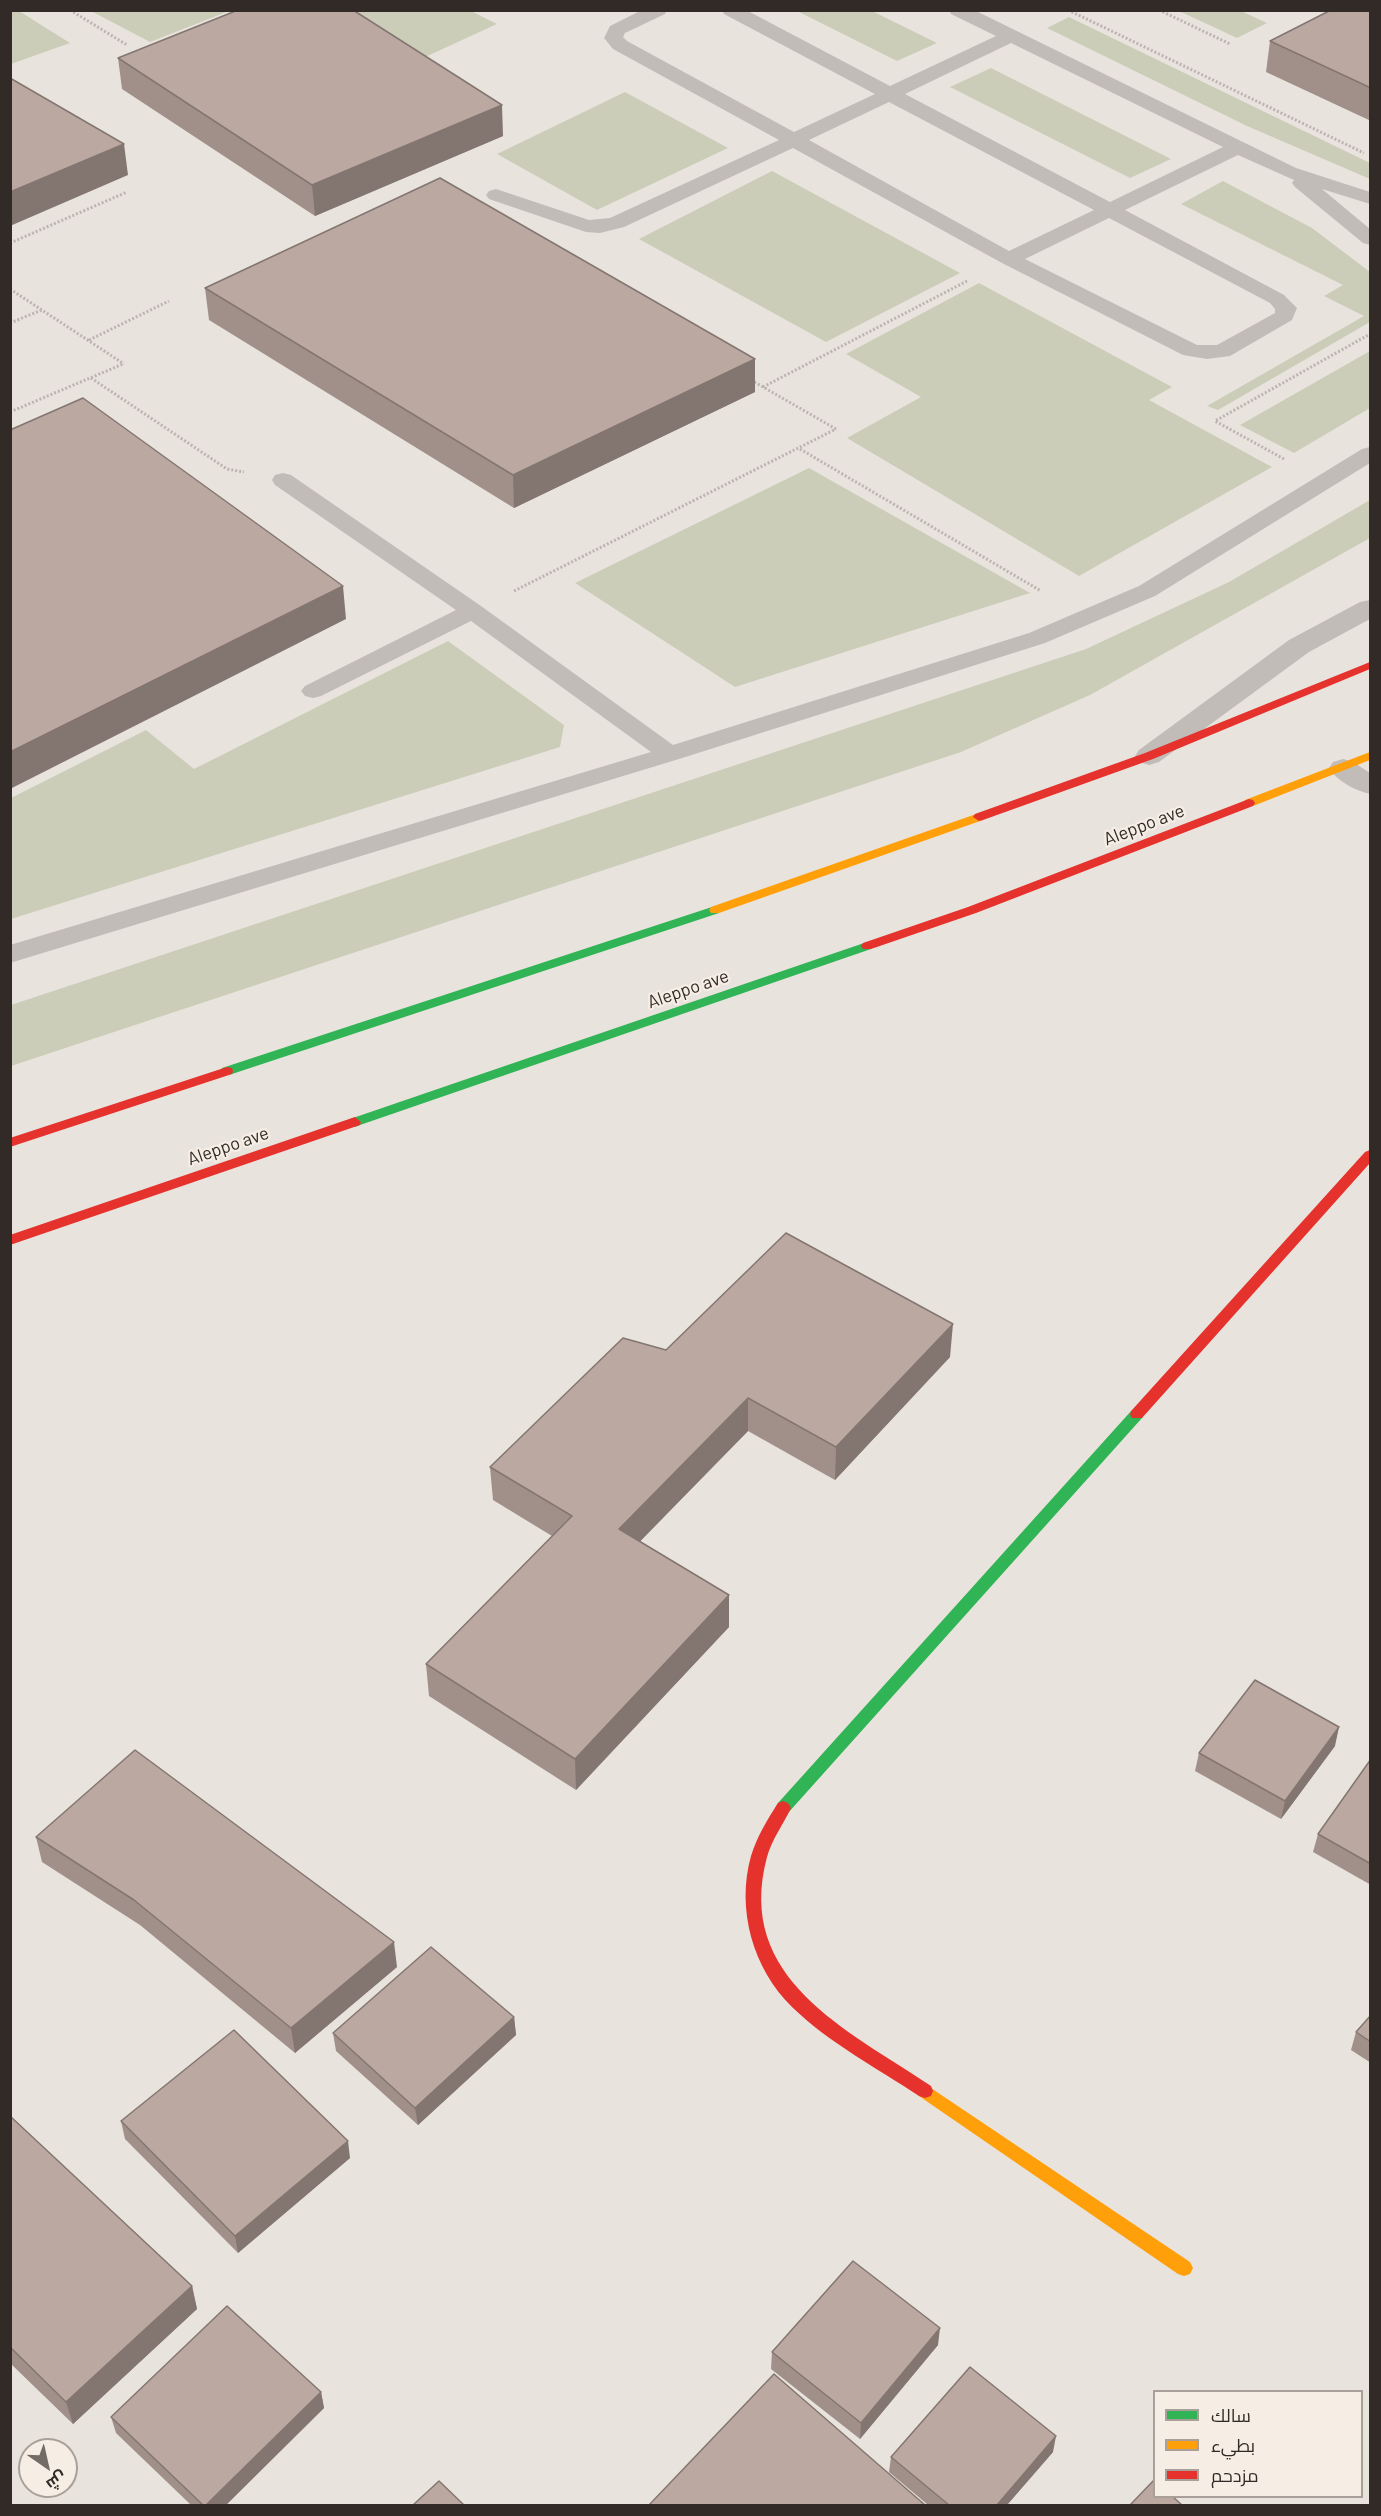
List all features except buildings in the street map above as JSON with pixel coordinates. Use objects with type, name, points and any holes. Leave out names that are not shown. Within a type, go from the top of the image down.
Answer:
[{"type":"main road","points":[[10,1143],[775,890],[1149,756],[1371,665]]},
{"type":"main road","name":"Aleppo ave","points":[[10,1240],[972,910],[1371,756]]},
{"type":"main road","points":[[1184,2268],[825,2023],[794,1997],[771,1967],[756,1933],[750,1898],[755,1863],[767,1831],[788,1802],[1371,1155]]},
{"type":"street","points":[[1149,756],[1299,646],[1371,608]]},
{"type":"street","points":[[1343,768],[1371,785]]},
{"type":"lane","points":[[658,10],[617,30],[613,38],[620,45],[1009,259],[1191,350],[1208,353],[1222,351],[1285,316],[1286,308],[1277,299],[731,10]]},
{"type":"lane","points":[[958,10],[1289,172],[1371,198]]},
{"type":"lane","points":[[496,195],[586,226],[617,222],[1010,36]]},
{"type":"lane","points":[[1009,259],[1112,211],[1239,147]]},
{"type":"lane","points":[[1289,172],[1371,239]]},
{"type":"lane","points":[[10,954],[670,754],[1037,638],[1147,591],[1371,454]]},
{"type":"lane","points":[[283,480],[473,611],[670,754]]},
{"type":"lane","points":[[313,691],[473,611]]},
{"type":"path","points":[[70,10],[127,45]]},
{"type":"path","points":[[1068,10],[1371,156]]},
{"type":"path","points":[[1159,10],[1230,44]]},
{"type":"path","points":[[10,243],[127,192]]},
{"type":"path","points":[[763,387],[1009,259]]},
{"type":"path","points":[[10,289],[124,364],[10,412]]},
{"type":"path","points":[[88,341],[169,301]]},
{"type":"path","points":[[10,323],[42,310]]},
{"type":"path","points":[[1325,482],[1215,422],[1371,334]]},
{"type":"path","points":[[473,611],[836,429],[742,375]]},
{"type":"path","points":[[92,378],[227,469],[283,480]]},
{"type":"path","points":[[800,449],[1086,617]]},
{"type":"green space","points":[[10,11],[19,11],[70,43],[11,64]]},
{"type":"green space","points":[[91,11],[229,11],[150,42]]},
{"type":"green space","points":[[307,11],[471,11],[497,24],[399,69]]},
{"type":"green space","points":[[797,11],[872,11],[937,43],[897,61]]},
{"type":"green space","points":[[1179,11],[1241,11],[1267,23],[1237,38]]},
{"type":"green space","points":[[1069,17],[1370,163],[1370,179],[1247,126],[1047,28]]},
{"type":"green space","points":[[991,68],[1171,159],[1130,178],[950,87]]},
{"type":"green space","points":[[625,92],[728,148],[597,210],[497,154]]},
{"type":"green space","points":[[772,171],[960,273],[826,342],[639,239]]},
{"type":"green space","points":[[1223,181],[1312,228],[1370,272],[1370,322],[1218,410],[1207,406],[1364,316],[1324,296],[1343,285],[1181,204]]},
{"type":"green space","points":[[979,283],[1172,387],[1149,400],[1272,467],[1079,576],[847,438],[921,397],[846,354]]},
{"type":"green space","points":[[1370,351],[1370,408],[1294,453],[1240,425]]},
{"type":"green space","points":[[809,468],[1030,593],[735,687],[575,583]]},
{"type":"green space","points":[[1370,500],[1370,538],[1090,695],[961,752],[11,1066],[11,1005],[1086,649],[1229,582]]},
{"type":"green space","points":[[448,641],[564,725],[560,747],[11,919],[11,798],[146,730],[194,769]]},
{"type":"traffic: fast","points":[[227,1071],[715,910]]},
{"type":"traffic: fast","points":[[355,1122],[867,946]]},
{"type":"traffic: fast","points":[[783,1808],[1137,1414]]},
{"type":"traffic: slow","points":[[1249,803],[1370,756]]},
{"type":"traffic: slow","points":[[715,910],[979,817]]},
{"type":"traffic: slow","points":[[925,2091],[1184,2268]]},
{"type":"traffic: jam","points":[[979,817],[1149,756],[1370,665]]},
{"type":"traffic: jam","points":[[867,946],[972,910],[1249,803]]},
{"type":"traffic: jam","points":[[10,1143],[227,1071]]},
{"type":"traffic: jam","points":[[10,1240],[355,1122]]},
{"type":"traffic: jam","points":[[1137,1414],[1370,1155]]},
{"type":"traffic: jam","points":[[783,1808],[769,1831],[759,1856],[754,1881],[753,1907],[757,1932],[766,1957],[779,1980],[811,2013],[925,2091]]}]
